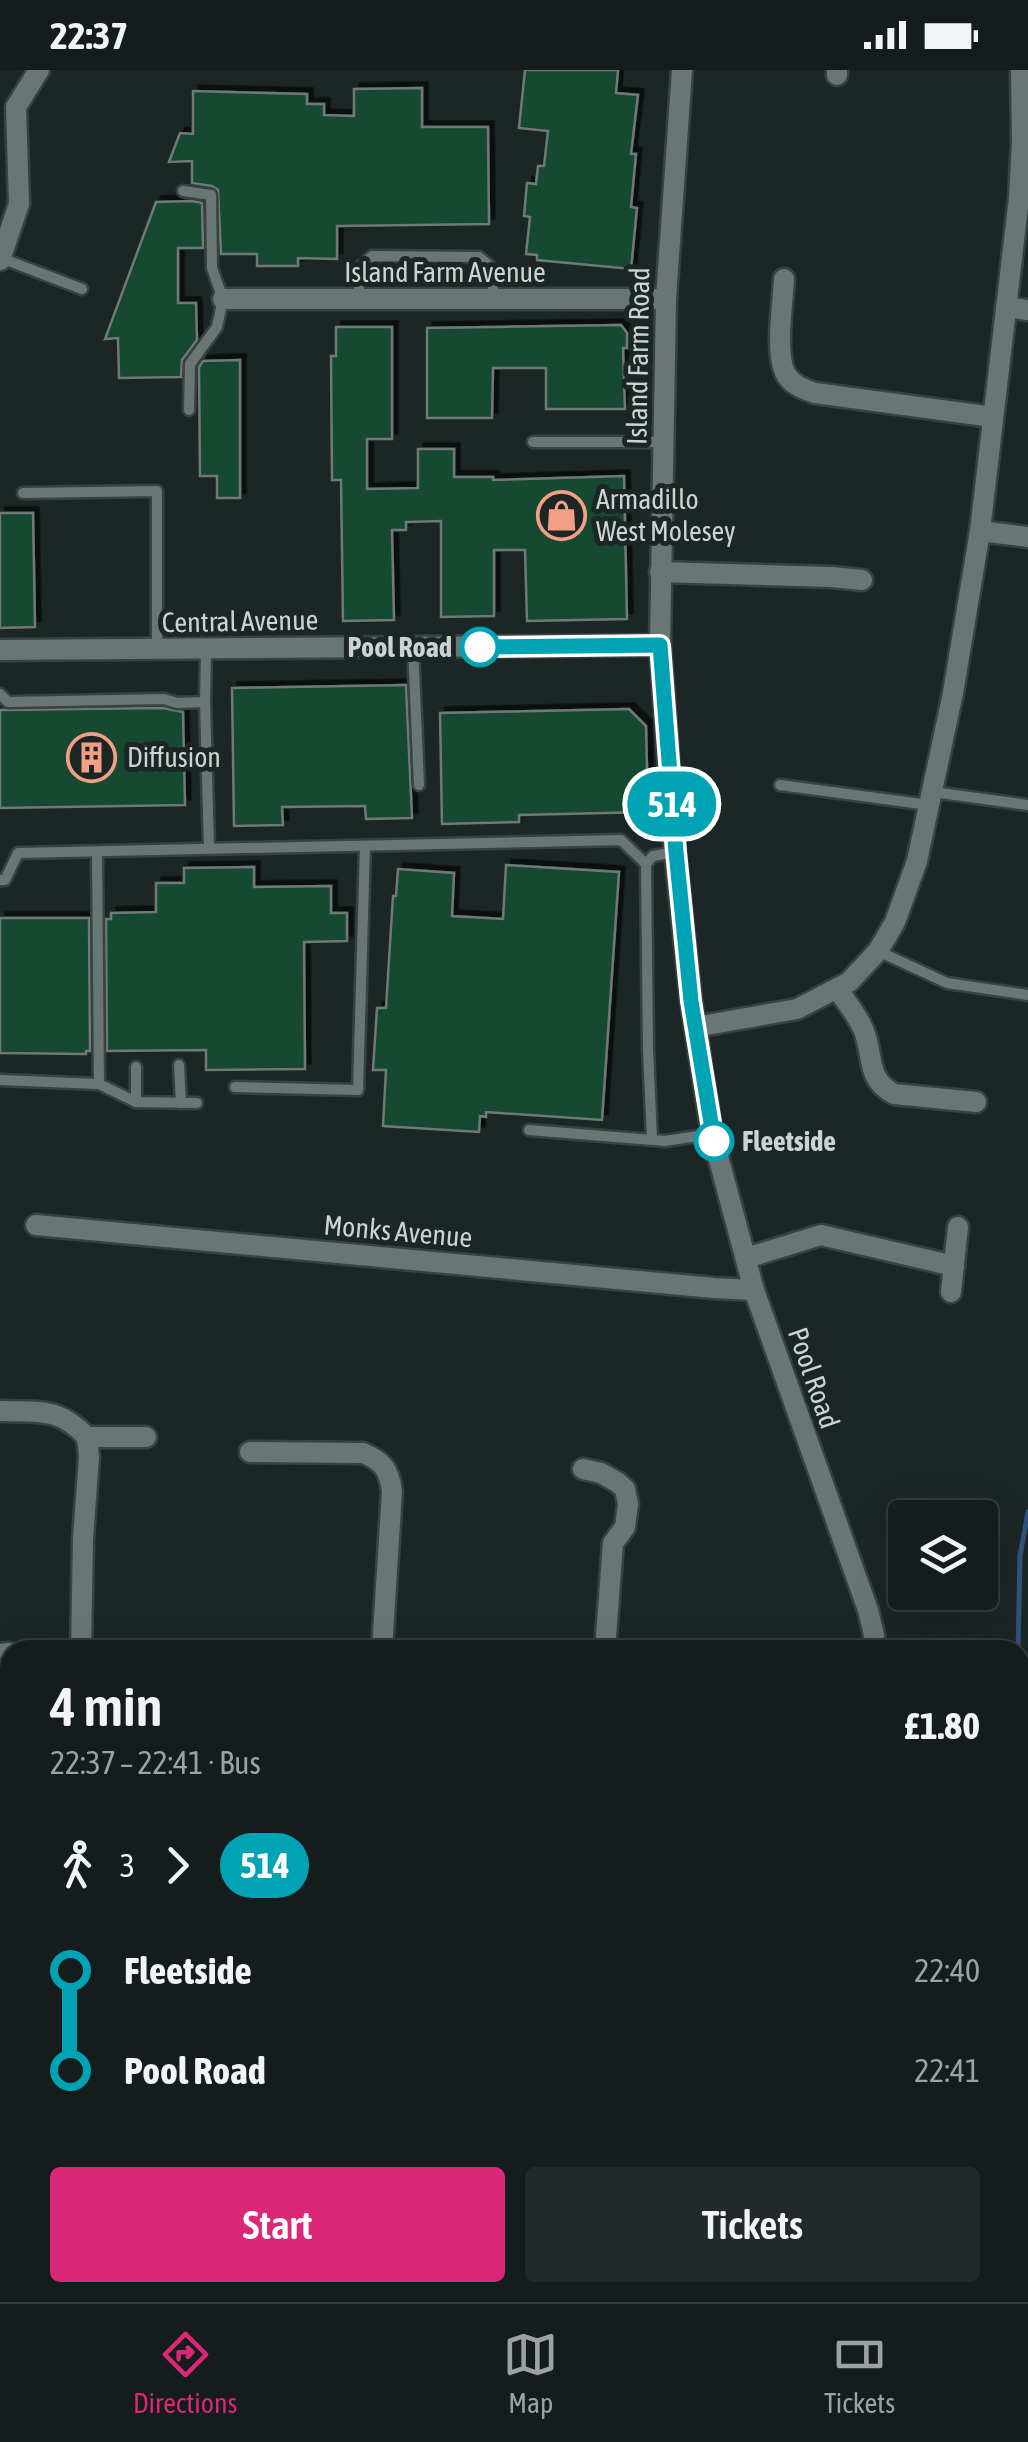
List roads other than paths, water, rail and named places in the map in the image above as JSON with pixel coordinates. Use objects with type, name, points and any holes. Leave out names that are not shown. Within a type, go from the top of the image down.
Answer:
[{"type":"street","points":[[0,259],[19,204],[16,107],[39,70]]},
{"type":"street","name":"Island Farm Road","points":[[660,645],[666,299],[682,70]]},
{"type":"street","points":[[695,1027],[797,1009],[849,982],[878,951],[895,922],[918,861],[953,693],[980,531],[1025,142],[1021,70]]},
{"type":"street","points":[[784,279],[781,352],[784,372],[796,386],[814,393],[993,417]]},
{"type":"street","name":"Island Farm Avenue","points":[[224,299],[666,299]]},
{"type":"street","points":[[1006,308],[1028,310]]},
{"type":"street","points":[[980,531],[1028,537]]},
{"type":"street","points":[[660,572],[862,580]]},
{"type":"street","name":"Central Avenue","points":[[0,650],[660,645]]},
{"type":"street","name":"Pool Road","points":[[660,645],[676,852],[695,1027],[712,1134],[754,1290],[868,1610],[873,1640]]},
{"type":"street","points":[[838,990],[857,1016],[874,1074],[883,1088],[894,1094],[976,1102]]},
{"type":"street","name":"Monks Avenue","points":[[36,1225],[754,1290]]},
{"type":"street","points":[[951,1292],[958,1227]]},
{"type":"street","points":[[746,1258],[822,1235],[954,1266]]},
{"type":"street","points":[[0,1410],[52,1412],[73,1423],[87,1437],[81,1640]]},
{"type":"street","points":[[87,1437],[146,1437]]},
{"type":"street","points":[[250,1452],[363,1453],[379,1460],[390,1473],[383,1640]]},
{"type":"street","points":[[583,1469],[601,1473],[626,1489],[625,1528],[613,1543],[607,1640]]},
{"type":"lane","points":[[183,191],[211,194],[212,268],[224,299],[217,326],[190,364],[189,410]]},
{"type":"lane","points":[[359,299],[359,268],[372,256],[479,257],[491,267],[494,299]]},
{"type":"lane","points":[[0,259],[82,290]]},
{"type":"lane","points":[[533,442],[664,442]]},
{"type":"lane","points":[[23,493],[158,490],[156,649]]},
{"type":"lane","points":[[403,647],[420,784]]},
{"type":"lane","points":[[206,648],[209,848]]},
{"type":"lane","points":[[0,694],[8,702],[205,702]]},
{"type":"lane","points":[[780,785],[1028,805]]},
{"type":"lane","points":[[0,880],[5,880],[18,853],[209,848],[621,840],[646,864]]},
{"type":"lane","points":[[234,1087],[358,1090],[365,846]]},
{"type":"lane","points":[[96,852],[100,1084]]},
{"type":"lane","points":[[652,1140],[646,864],[653,856],[676,852]]},
{"type":"lane","points":[[878,951],[947,983],[1028,995]]},
{"type":"lane","points":[[179,1065],[181,1104]]},
{"type":"lane","points":[[136,1068],[136,1102]]},
{"type":"lane","points":[[0,1080],[100,1084],[136,1102],[197,1104]]},
{"type":"lane","points":[[530,1130],[652,1140],[712,1134]]},
{"type":"waterway","points":[[1018,1640],[1020,1556],[1028,1512]]},
{"type":"place","name":"Armadillo West Molesey","points":[[561,515]]},
{"type":"place","name":"Pool Road","points":[[480,647]]},
{"type":"place","name":"Diffusion","points":[[92,757]]},
{"type":"place","name":"Fleetside","points":[[714,1141]]}]
